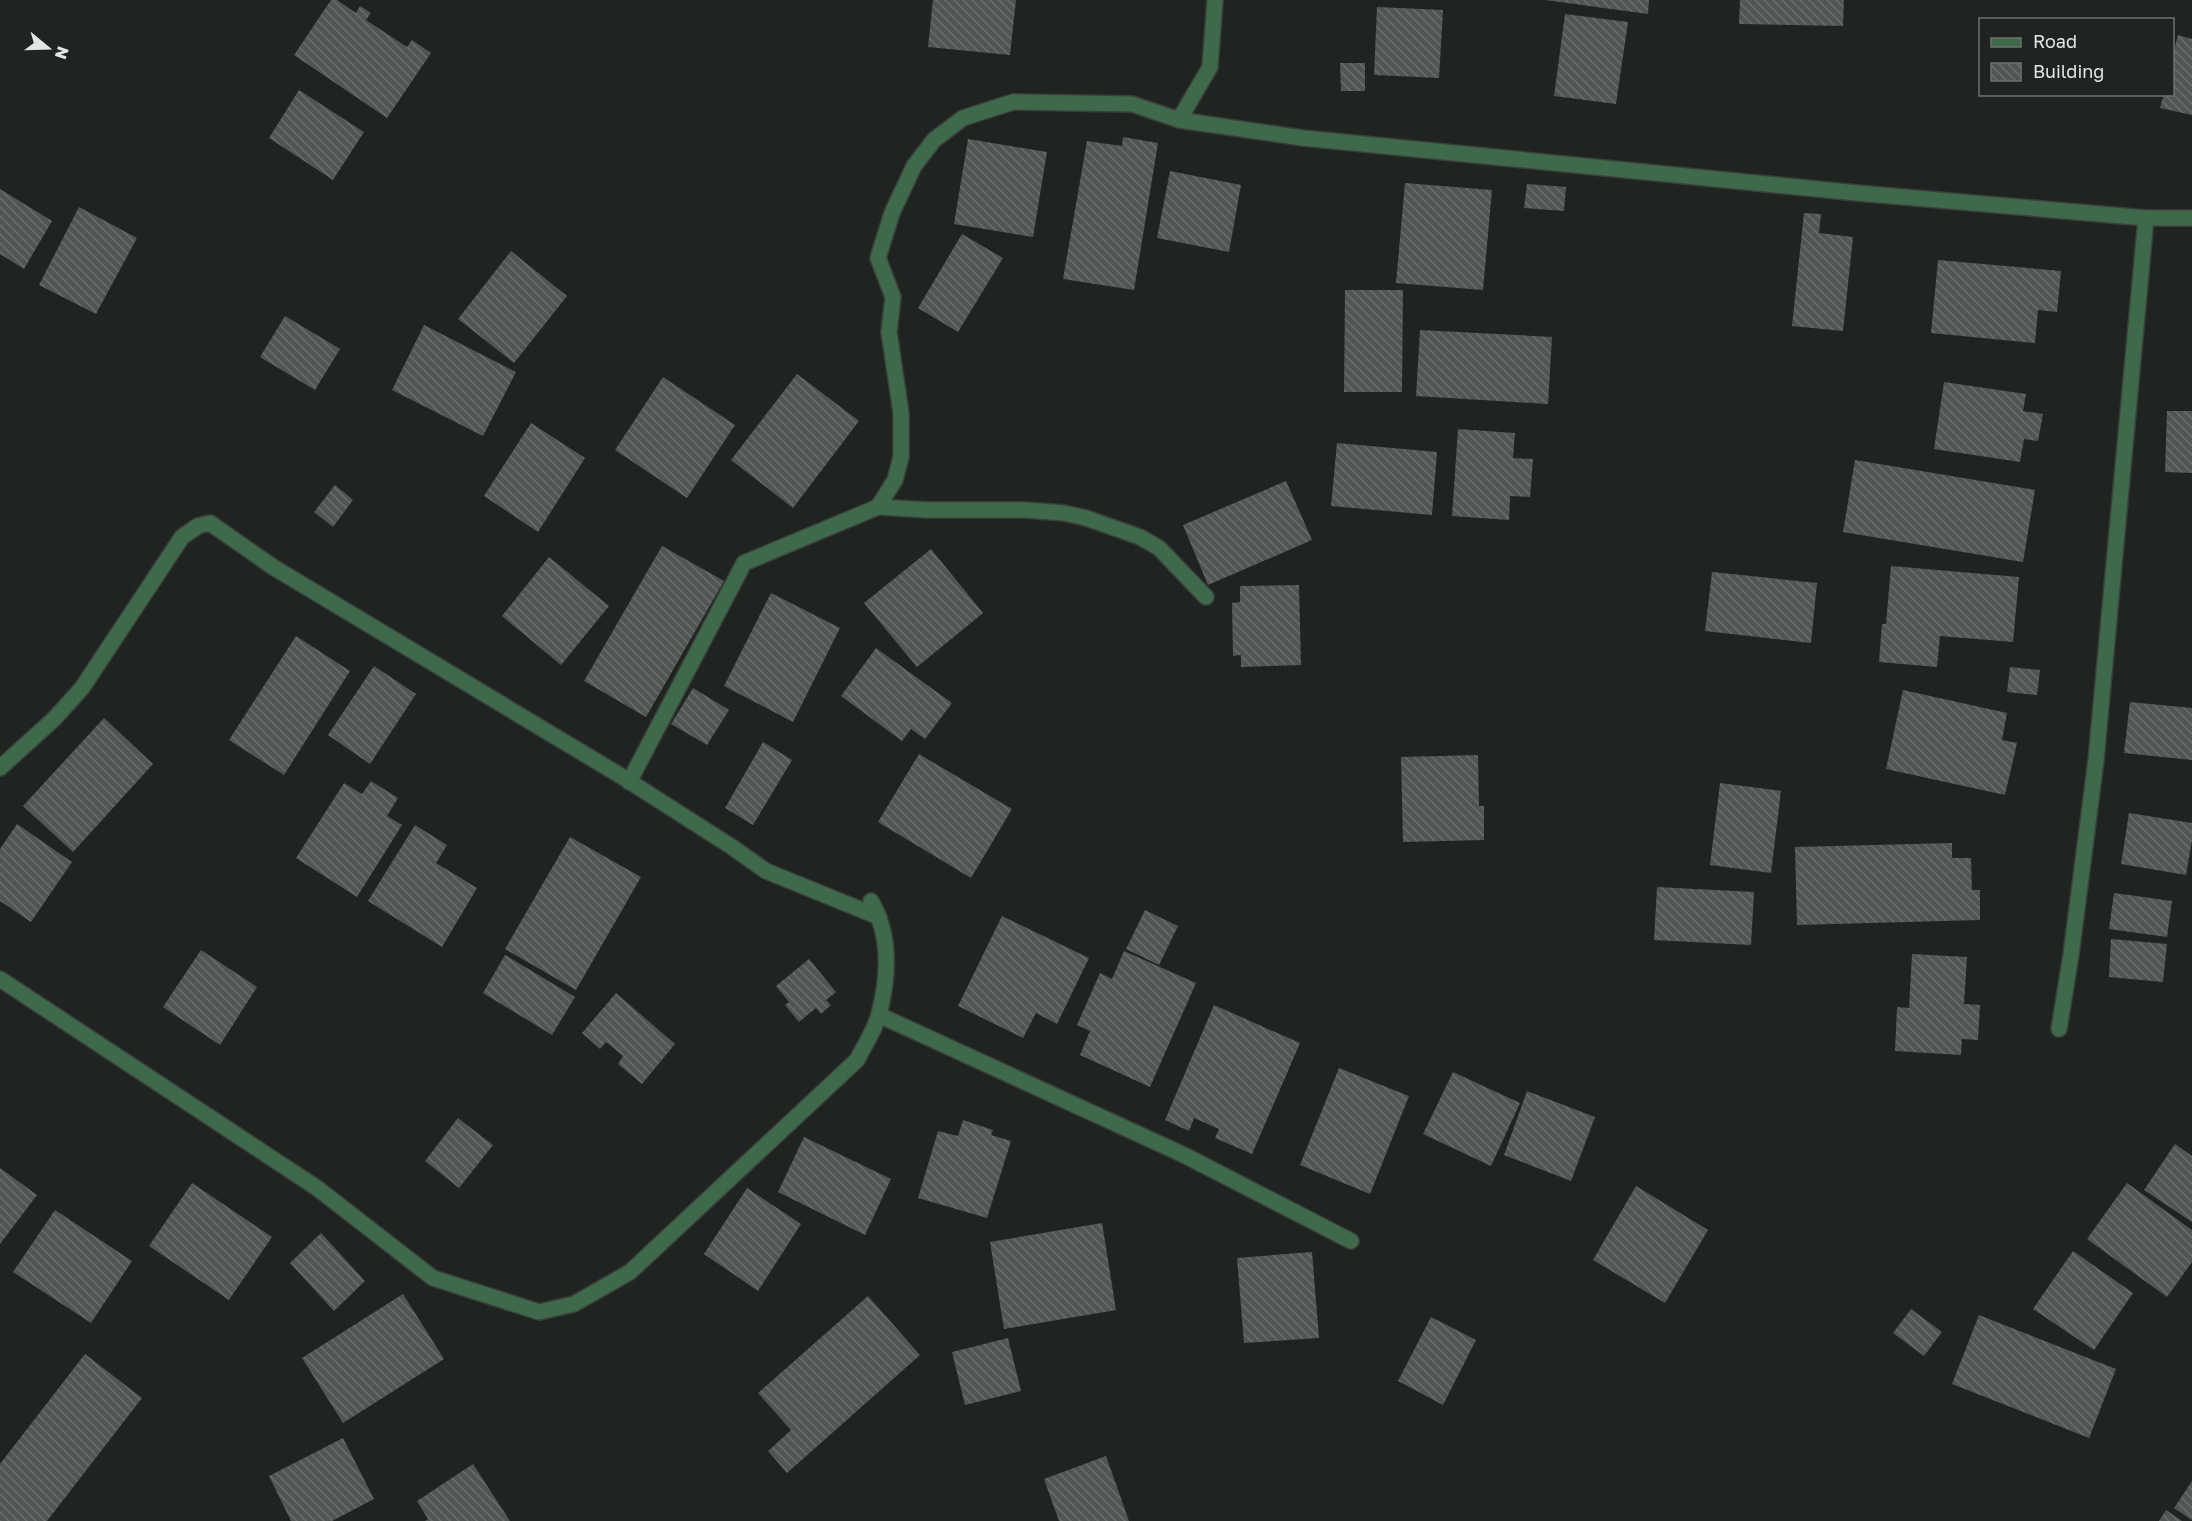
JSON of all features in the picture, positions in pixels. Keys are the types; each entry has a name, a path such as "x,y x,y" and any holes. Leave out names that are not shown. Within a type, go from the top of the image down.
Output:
{"street":[{"path":"1179,120 1210,67 1215,0"},
{"path":"878,507 895,480 901,458 901,413 889,332 892,297 878,258 892,213 914,166 934,140 963,118 1013,102 1132,104 1179,120 1362,144 1857,193 2146,218 2192,218"},
{"path":"2059,1029 2071,955 2096,760 2146,218"},
{"path":"629,782 744,563 878,507 928,510 1026,510 1064,513 1086,518 1140,537 1159,548 1206,597"},
{"path":"0,768 55,718 82,688 182,537 198,526 210,523 273,567 629,782 766,871 879,917 871,901 879,916 888,956 879,1015 857,1060 630,1272 574,1304 539,1312 433,1278 317,1188 0,979"},
{"path":"879,1015 1184,1155 1351,1241"}],"building":[{"path":"331,0 337,0 356,13 360,6 371,13 366,20 407,47 412,40 431,53 387,118 294,55"},
{"path":"933,0 1016,0 1010,55 928,47"},
{"path":"1545,0 1649,0 1648,14"},
{"path":"1740,0 1844,0 1843,26 1739,24"},
{"path":"1377,7 1443,10 1439,78 1374,75"},
{"path":"1565,14 1628,22 1616,104 1554,96"},
{"path":"2178,35 2192,39 2192,115 2160,108 2163,96 2174,96 2174,50"},
{"path":"1340,63 1365,63 1365,91 1341,91"},
{"path":"299,90 364,132 333,180 269,138"},
{"path":"1123,137 1158,143 1134,290 1063,279 1087,141 1122,146"},
{"path":"968,139 1047,152 1033,237 954,224"},
{"path":"1170,171 1241,185 1229,252 1157,238"},
{"path":"1405,183 1492,190 1483,290 1396,283"},
{"path":"1527,184 1566,187 1564,211 1524,208"},
{"path":"0,189 52,221 24,269 0,254"},
{"path":"79,207 137,238 96,314 39,285"},
{"path":"1804,213 1821,214 1819,233 1853,237 1843,331 1792,326"},
{"path":"962,234 1003,258 958,332 918,308"},
{"path":"511,251 567,296 514,363 458,319"},
{"path":"1938,260 2061,271 2057,312 2038,310 2035,343 1931,333"},
{"path":"1345,290 1403,290 1402,392 1344,392"},
{"path":"285,316 340,349 315,390 260,357"},
{"path":"424,325 516,372 483,436 392,390"},
{"path":"1420,330 1552,337 1548,404 1416,396"},
{"path":"797,374 859,421 793,508 731,460"},
{"path":"663,377 735,425 687,498 615,450"},
{"path":"1944,382 2026,394 2023,411 2043,414 2038,441 2024,439 2020,462 1934,449"},
{"path":"2167,411 2192,411 2192,473 2165,472"},
{"path":"531,423 585,458 538,532 484,496"},
{"path":"1458,429 1515,433 1513,458 1533,459 1530,497 1510,496 1509,520 1452,516"},
{"path":"1337,443 1437,452 1432,515 1331,506"},
{"path":"1855,460 2035,490 2023,562 1843,532"},
{"path":"1286,481 1312,540 1208,585 1183,525"},
{"path":"335,485 353,500 333,527 314,512"},
{"path":"662,546 724,581 646,717 584,681"},
{"path":"931,549 983,613 917,667 864,603"},
{"path":"549,557 609,606 561,665 502,616"},
{"path":"1891,566 2019,577 2013,642 1940,636 1937,667 1879,662 1882,624 1886,624"},
{"path":"1712,572 1817,583 1811,643 1705,631"},
{"path":"1299,585 1301,665 1241,667 1241,655 1233,656 1232,603 1240,602 1240,586"},
{"path":"771,593 840,628 793,722 724,686"},
{"path":"296,636 350,671 284,775 229,740"},
{"path":"876,648 952,703 925,739 911,729 902,741 841,696"},
{"path":"374,666 416,694 370,764 328,735"},
{"path":"2010,667 2040,670 2037,695 2007,692"},
{"path":"693,688 729,710 707,745 671,724"},
{"path":"1903,690 2007,713 2002,740 2017,743 2005,795 1886,769"},
{"path":"2130,702 2192,708 2192,760 2124,753"},
{"path":"104,718 153,764 73,852 23,806"},
{"path":"763,742 792,760 753,825 725,808"},
{"path":"919,754 1012,809 971,878 878,822"},
{"path":"1478,755 1479,806 1484,806 1484,840 1403,842 1401,757"},
{"path":"371,781 398,798 387,816 402,825 357,897 296,858 344,783 362,794"},
{"path":"1720,783 1781,791 1771,873 1710,865"},
{"path":"2129,813 2192,823 2192,840 2186,875 2121,864"},
{"path":"17,824 72,862 31,922 0,901 0,849"},
{"path":"415,825 447,845 436,863 477,888 442,947 368,901"},
{"path":"570,837 641,877 576,990 505,949"},
{"path":"1952,843 1952,858 1971,858 1972,890 1980,890 1980,920 1797,925 1795,847"},
{"path":"1657,887 1754,892 1751,945 1654,940"},
{"path":"2114,893 2172,901 2167,937 2109,929"},
{"path":"1145,910 1178,926 1159,965 1126,949"},
{"path":"1002,916 1089,958 1057,1024 1036,1013 1023,1038 958,1006"},
{"path":"2111,939 2167,944 2163,982 2109,977"},
{"path":"201,950 257,987 220,1045 163,1007"},
{"path":"1124,951 1196,983 1150,1087 1080,1055 1090,1031 1077,1025 1100,973 1112,979"},
{"path":"1912,954 1967,957 1964,1004 1980,1005 1978,1040 1962,1039 1961,1055 1895,1051 1897,1007 1909,1008"},
{"path":"505,955 575,997 552,1035 483,993"},
{"path":"809,959 836,992 826,1000 831,1005 821,1014 816,1008 799,1022 785,1005 789,1002 776,986"},
{"path":"616,993 675,1044 642,1084 618,1064 623,1056 606,1042 600,1049 582,1033"},
{"path":"1214,1005 1300,1043 1252,1154 1215,1138 1219,1129 1194,1118 1189,1131 1165,1120"},
{"path":"1339,1068 1409,1096 1370,1194 1300,1165"},
{"path":"1453,1072 1520,1103 1491,1166 1423,1134"},
{"path":"1527,1091 1595,1117 1571,1181 1504,1155"},
{"path":"458,1118 493,1145 459,1188 425,1161"},
{"path":"963,1120 993,1130 991,1135 1011,1141 987,1218 918,1198 938,1131 958,1136"},
{"path":"804,1137 891,1179 865,1235 778,1192"},
{"path":"2175,1144 2192,1156 2192,1222 2144,1190"},
{"path":"0,1168 37,1195 0,1244"},
{"path":"192,1183 272,1237 229,1300 149,1246"},
{"path":"2127,1183 2192,1230 2192,1262 2167,1297 2087,1239"},
{"path":"1636,1186 1708,1230 1665,1303 1593,1260"},
{"path":"747,1188 801,1224 758,1291 704,1254"},
{"path":"55,1210 132,1261 91,1323 13,1272"},
{"path":"1102,1223 1116,1310 1004,1329 990,1242"},
{"path":"321,1233 365,1281 334,1311 290,1263"},
{"path":"2073,1251 2133,1293 2094,1350 2033,1309"},
{"path":"1312,1252 1319,1338 1244,1343 1237,1258"},
{"path":"403,1294 444,1359 343,1423 302,1358"},
{"path":"868,1296 920,1355 787,1473 768,1451 791,1430 758,1393"},
{"path":"1911,1309 1942,1332 1924,1356 1893,1333"},
{"path":"1979,1315 2116,1369 2089,1438 1952,1384"},
{"path":"1431,1317 1476,1340 1443,1405 1398,1381"},
{"path":"1008,1338 1021,1391 965,1405 952,1352"},
{"path":"85,1354 142,1398 47,1521 0,1521 0,1464"},
{"path":"343,1438 374,1499 332,1521 291,1521 269,1476"},
{"path":"1106,1456 1129,1521 1059,1521 1044,1479"},
{"path":"473,1464 510,1521 425,1521 428,1519 417,1501"},
{"path":"2192,1481 2192,1520 2174,1508"},
{"path":"2166,1510 2182,1521 2159,1521"}]}
